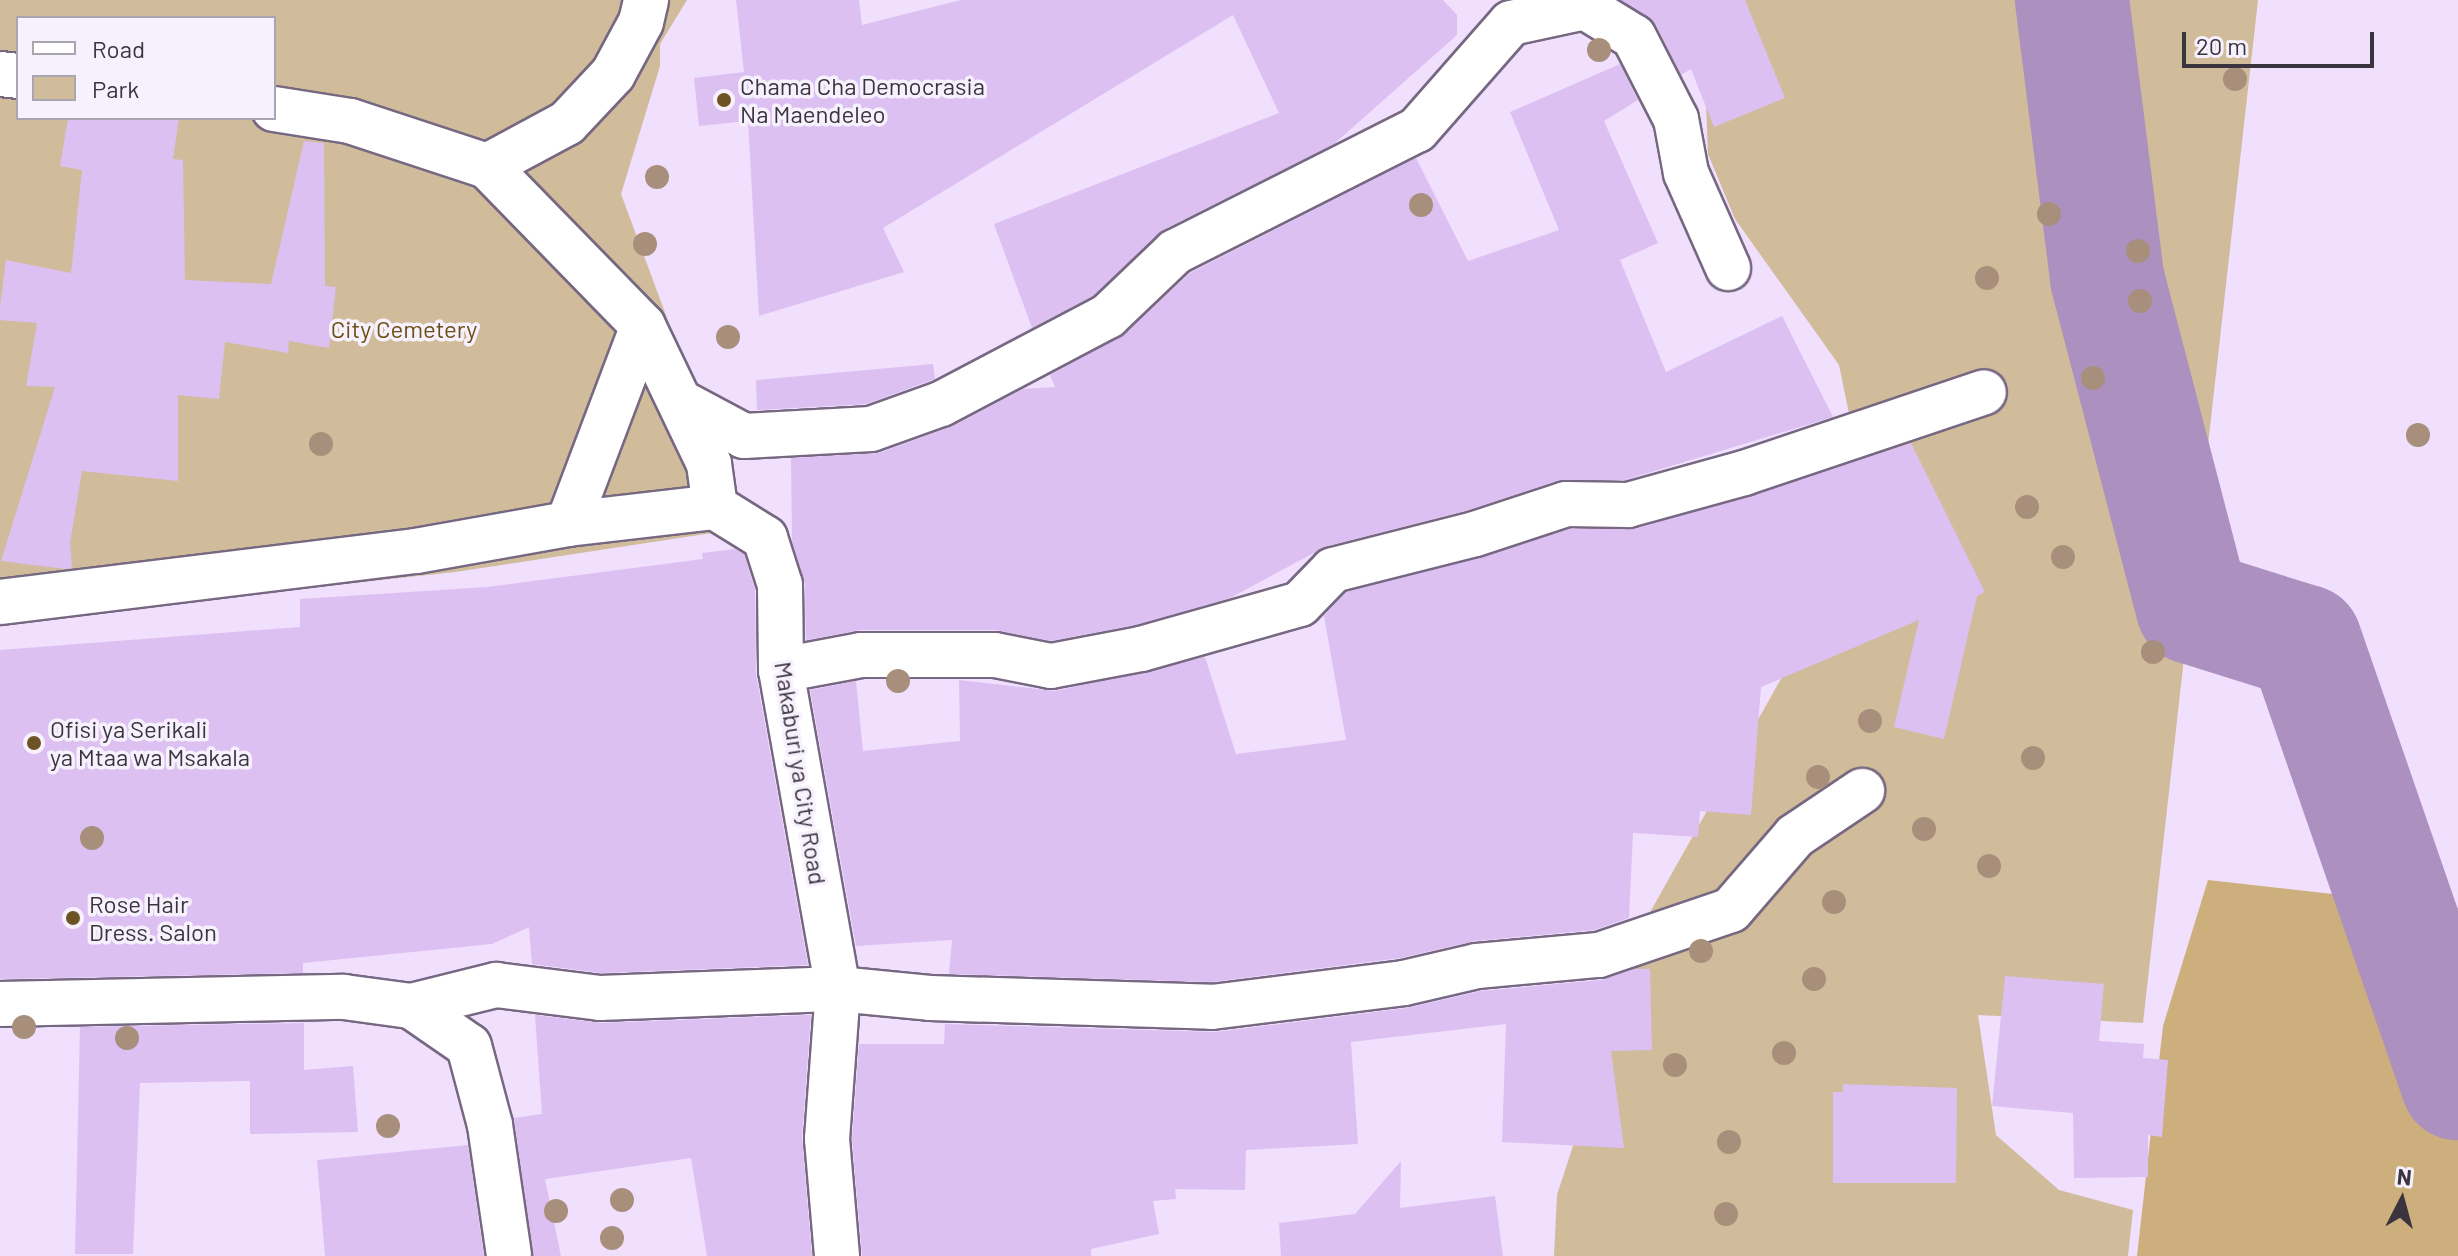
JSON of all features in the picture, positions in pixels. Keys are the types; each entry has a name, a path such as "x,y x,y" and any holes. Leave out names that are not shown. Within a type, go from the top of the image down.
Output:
{"street":[{"path":"487,166 567,123 613,74 641,22 646,0"},
{"path":"682,403 744,436 871,429 941,404 1108,316 1175,252 1417,130 1511,23 1585,7 1634,37 1676,119 1686,173 1728,268"},
{"path":"0,602 416,551 568,524 715,507 709,464 643,326 487,166 350,121 276,109"},
{"path":"568,524 643,326"},
{"path":"781,670 861,655 995,655 1051,666 1141,649 1300,604 1333,570 1414,552 1566,504 1628,505 1744,473 1984,392"},
{"name":"Makaburi ya City Road","path":"715,507 765,538 780,585 781,670 838,989 827,1139 837,1256"},
{"path":"0,1004 344,997 411,1006 496,985 600,998 838,989 930,998 1212,1007 1404,983 1477,966 1599,955 1731,910 1795,836 1862,791"},
{"path":"411,1006 469,1046 490,1125 509,1256"}],"green space":[{"name":"City Cemetery","path":"0,0 687,0 660,44 660,66 621,194 745,528 455,572 0,621"},
{"path":"1702,0 2258,0 2143,1023 1978,1015 1996,1135 2059,1190 2133,1210 2128,1256 1554,1256 1557,1195 1648,916 1782,677 1881,568 1839,365 1735,219 1708,154"}],"shaded area":[{"path":"2208,880 2458,908 2458,1256 2137,1256 2163,1026"}],"building":[{"path":"736,0 859,0 862,25 961,0 1443,0 1457,15 1457,35 1334,144 1163,230 1093,296 1032,328 994,224 1279,113 1233,15 883,228 904,272 759,316 748,121 699,126 694,78 744,72"},
{"path":"1621,0 1745,0 1785,98 1714,127 1691,69 1681,75 1656,25"},
{"path":"1620,64 1638,100 1604,121 1658,243 1620,260 1666,372 1782,316 1833,417 1625,480 1559,480 1468,510 1327,546 1230,598 1135,625 1051,641 995,630 861,630 806,640 805,584 792,541 791,458 879,453 953,426 1023,389 1055,387 1050,375 1125,334 1190,273 1416,158 1468,261 1559,230 1510,112"},
{"path":"68,120 179,120 173,159 183,160 185,280 271,284 304,141 324,143 325,286 336,287 329,348 289,341 288,353 225,342 219,399 178,395 178,481 82,471 70,543 72,568 65,569 1,561 55,387 26,386 37,323 0,320 6,260 71,273 82,170 60,166"},
{"path":"933,364 935,379 866,404 757,410 756,380"},
{"path":"1911,443 1985,592 1977,596 1944,739 1894,727 1919,620 1761,687 1751,815 1700,811 1698,837 1633,833 1629,918 1594,930 1475,941 1400,958 1211,982 949,974 952,940 856,946 810,690 856,681 863,751 960,741 959,680 1055,691 1205,657 1236,754 1346,740 1324,616 1346,592 1570,529 1635,529"},
{"path":"735,549 744,554 755,589 756,674 808,965 601,973 532,964 529,927 492,944 303,963 303,973 0,979 0,650 300,627 300,599 487,587 703,559 702,553"},
{"path":"1634,969 1650,969 1652,1050 1611,1051 1624,1148 1502,1142 1506,1024 1351,1042 1358,1144 1246,1150 1245,1190 1175,1189 1176,1199 1153,1201 1159,1234 1091,1249 1091,1256 862,1256 852,1139 859,1044 944,1044 945,1024 1215,1032 1407,1008 1481,991 1601,980"},
{"path":"2005,976 2104,984 2099,1041 2144,1044 2143,1058 2168,1060 2162,1137 2148,1135 2148,1177 2074,1178 2073,1113 1992,1106"},
{"path":"535,1015 601,1023 811,1015 802,1137 812,1256 707,1256 691,1158 545,1179 561,1256 533,1256 514,1118 542,1114"},
{"path":"304,1023 304,1070 353,1066 358,1132 250,1134 250,1081 140,1083 133,1254 75,1254 80,1027"},
{"path":"1843,1084 1957,1088 1956,1183 1833,1183 1833,1092 1843,1092"},
{"path":"468,1145 484,1256 325,1256 317,1160"},
{"path":"1401,1161 1400,1208 1495,1196 1503,1256 1281,1256 1279,1223 1355,1214"}],"waterway":[{"path":"2072,0 2107,278 2193,607 2305,642 2458,1083"}],"place":[{"name":"Chama Cha Democrasia Na Maendeleo","path":"724,100"},
{"name":"Ofisi ya Serikali ya Mtaa wa Msakala","path":"34,743"},
{"name":"Rose Hair Dress. Salon","path":"73,918"}]}
